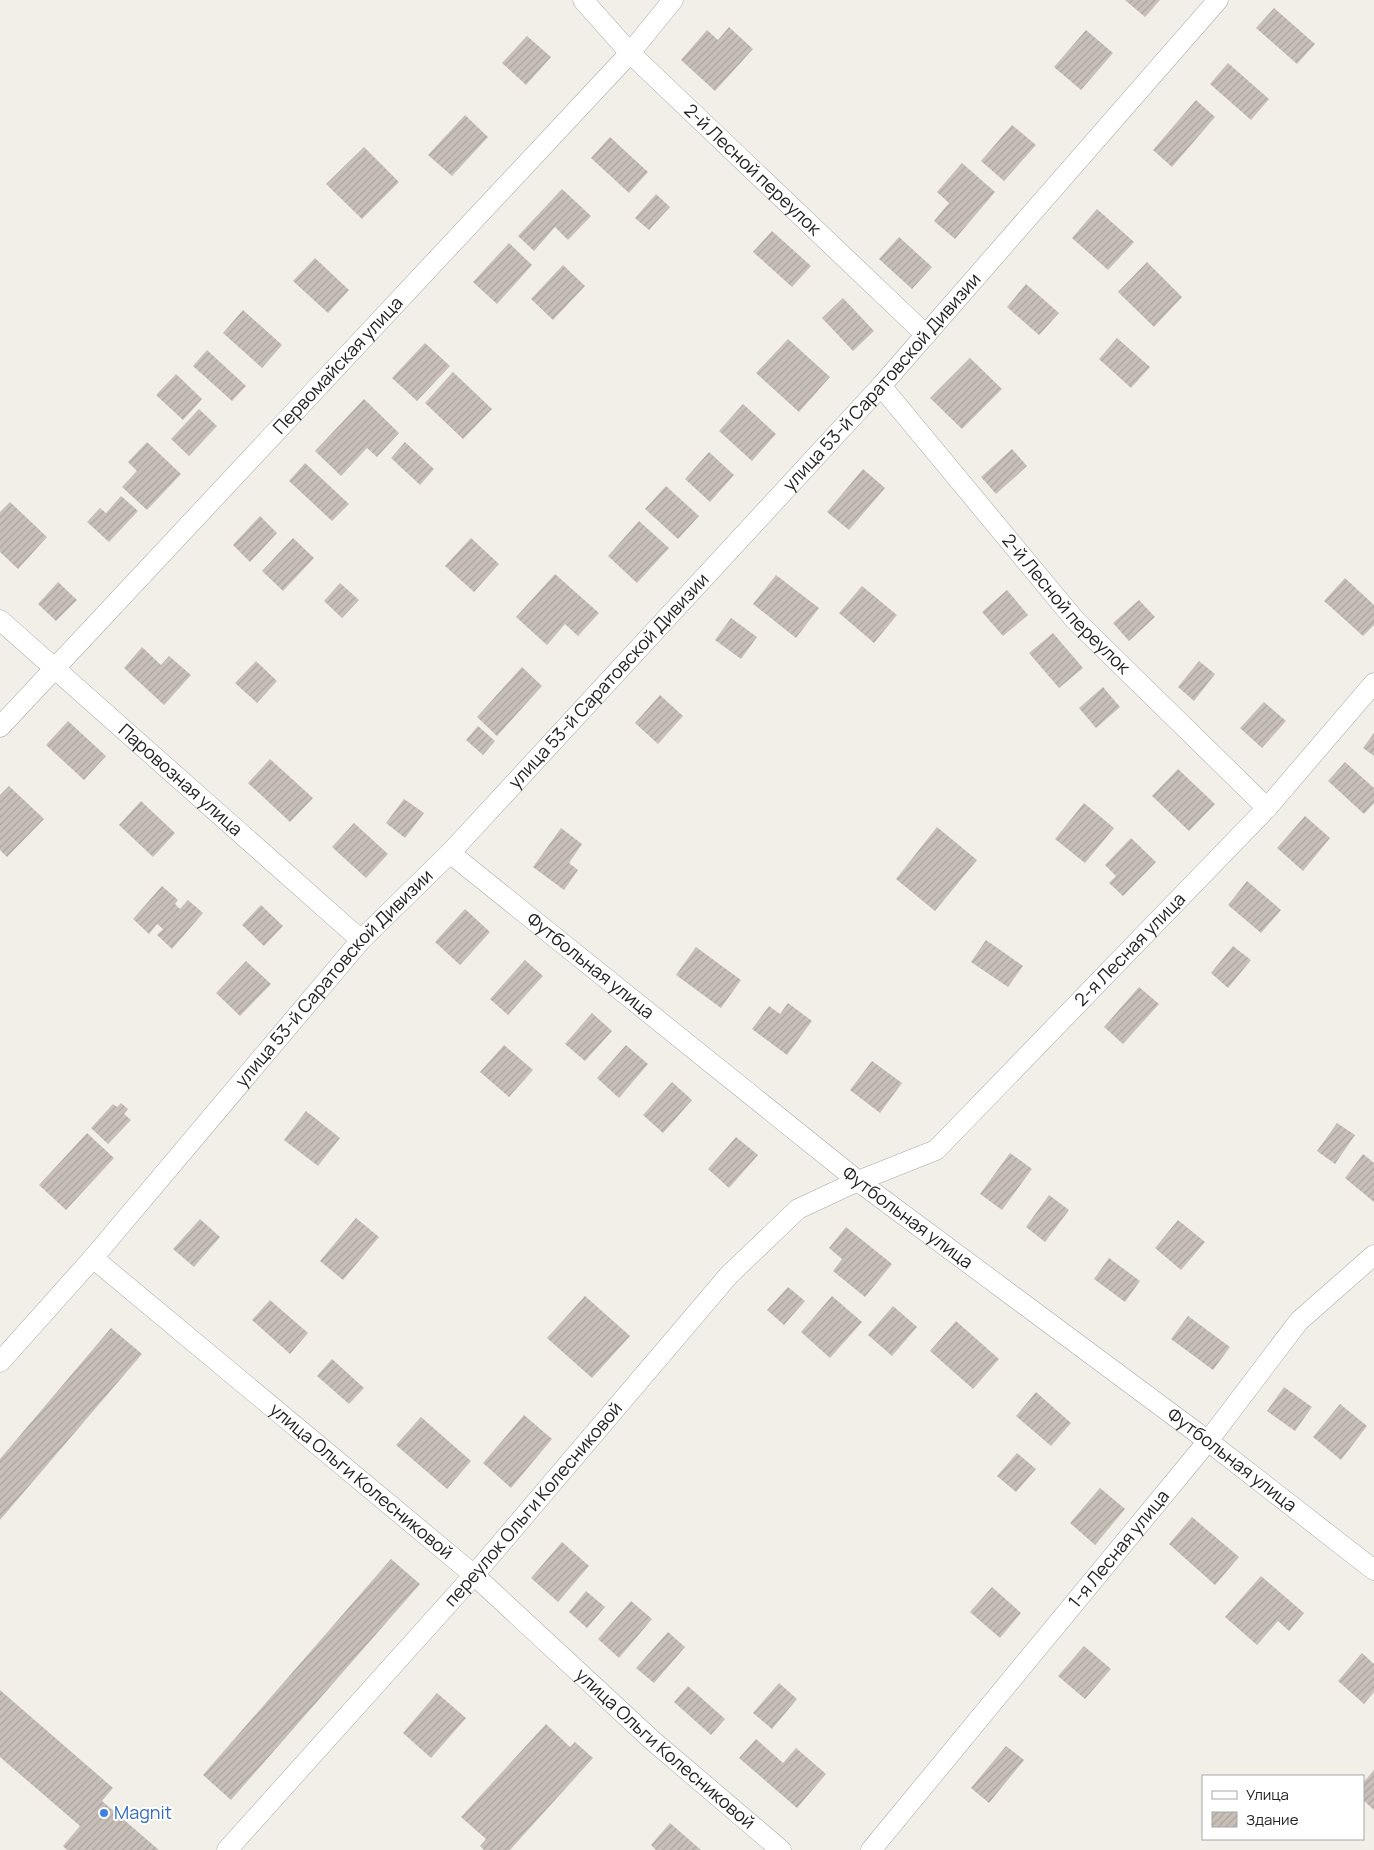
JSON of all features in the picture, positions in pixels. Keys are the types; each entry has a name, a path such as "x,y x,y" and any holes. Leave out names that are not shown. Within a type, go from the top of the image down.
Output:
{"street":[{"name":"2-й Лесной переулок","path":"583,0 630,53 926,335"},
{"name":"Первомайская улица","path":"0,727 53,668 630,53 674,0"},
{"name":"улица 53-й Саратовской Дивизии","path":"0,1362 93,1258 361,940 450,853 881,386 1218,0"},
{"name":"2-й Лесной переулок","path":"881,386 1075,620 1267,808"},
{"name":"Паровозная улица","path":"0,620 361,940"},
{"name":"2-я Лесная улица","path":"858,1182 936,1150 1267,808 1374,682"},
{"name":"Футбольная улица","path":"450,853 858,1182 1208,1442 1374,1570"},
{"name":"переулок Ольги Колесниковой","path":"227,1850 474,1575 729,1275 798,1209 858,1182"},
{"name":"1-я Лесная улица","path":"871,1850 1208,1442 1299,1321 1374,1255"},
{"name":"улица Ольги Колесниковой","path":"93,1258 474,1575 653,1741 782,1850"}],"building":[{"path":"1125,0 1160,0 1145,17"},
{"path":"1274,8 1315,44 1297,64 1256,28"},
{"path":"729,27 753,49 715,91 681,60 707,30 718,40"},
{"path":"1086,30 1113,53 1081,90 1054,67"},
{"path":"527,36 551,57 526,85 502,63"},
{"path":"1228,63 1269,99 1251,120 1210,84"},
{"path":"1196,100 1215,117 1172,167 1153,150"},
{"path":"465,115 488,137 452,176 428,155"},
{"path":"1012,125 1036,145 1004,181 981,161"},
{"path":"610,137 648,172 629,193 591,158"},
{"path":"364,147 399,182 362,219 326,184"},
{"path":"962,163 995,192 955,239 934,221 949,203 937,192"},
{"path":"562,189 591,216 568,240 555,227 534,251 518,236"},
{"path":"656,194 670,207 649,230 635,218"},
{"path":"1097,209 1134,242 1108,270 1072,238"},
{"path":"772,231 811,266 792,287 753,252"},
{"path":"899,237 932,267 912,289 879,259"},
{"path":"509,243 532,265 497,304 473,282"},
{"path":"315,258 349,290 328,313 293,281"},
{"path":"1147,262 1182,297 1154,327 1118,292"},
{"path":"563,265 585,286 553,320 531,299"},
{"path":"1026,284 1059,313 1039,335 1007,307"},
{"path":"843,298 874,331 853,351 822,318"},
{"path":"243,310 282,345 262,368 223,333"},
{"path":"1117,338 1150,367 1131,388 1099,359"},
{"path":"788,339 830,377 799,412 756,373"},
{"path":"425,343 450,366 417,401 392,378"},
{"path":"207,350 246,386 232,401 193,366"},
{"path":"970,358 1002,389 962,429 930,398"},
{"path":"453,372 492,409 463,439 425,403"},
{"path":"176,374 202,399 183,420 156,395"},
{"path":"364,399 399,433 377,457 367,448 341,476 315,451"},
{"path":"743,404 776,434 752,461 719,431"},
{"path":"199,409 217,426 189,456 171,439"},
{"path":"147,442 181,474 147,510 122,487 137,471 128,462"},
{"path":"405,442 434,469 420,485 391,458"},
{"path":"1012,449 1027,466 996,494 981,477"},
{"path":"709,452 734,475 710,502 685,479"},
{"path":"305,463 349,504 332,521 289,481"},
{"path":"863,469 885,488 849,530 827,512"},
{"path":"666,486 699,516 678,539 645,509"},
{"path":"121,496 138,511 109,542 87,522 100,508 106,513"},
{"path":"10,502 47,537 18,569 0,552 0,512"},
{"path":"260,516 277,533 250,562 233,545"},
{"path":"639,521 669,548 637,583 608,556"},
{"path":"293,538 314,558 283,591 262,571"},
{"path":"471,538 499,564 474,592 445,566"},
{"path":"555,574 599,613 578,636 565,624 547,645 516,617"},
{"path":"776,575 819,608 796,638 753,604"},
{"path":"1345,578 1374,605 1374,625 1363,636 1324,601"},
{"path":"58,582 77,600 56,621 38,604"},
{"path":"340,583 359,600 342,618 324,601"},
{"path":"862,586 897,615 874,643 839,613"},
{"path":"1007,590 1028,615 1003,636 982,612"},
{"path":"1139,600 1155,617 1129,641 1113,623"},
{"path":"731,618 757,637 741,659 715,640"},
{"path":"1053,633 1083,668 1059,688 1029,653"},
{"path":"142,647 161,665 169,656 191,675 164,705 124,668"},
{"path":"256,661 277,681 257,703 235,683"},
{"path":"1199,661 1215,674 1194,701 1178,687"},
{"path":"522,667 542,686 497,736 477,717"},
{"path":"1103,687 1120,707 1096,728 1079,708"},
{"path":"660,695 683,716 658,744 635,723"},
{"path":"1264,702 1286,721 1262,748 1240,728"},
{"path":"68,721 106,756 84,780 46,745"},
{"path":"478,726 495,741 483,755 466,740"},
{"path":"1374,733 1374,756 1363,748"},
{"path":"270,759 313,798 290,822 248,783"},
{"path":"1345,762 1374,788 1374,803 1364,814 1328,781"},
{"path":"1178,769 1215,804 1189,831 1152,796"},
{"path":"9,786 44,819 7,857 0,850 0,795"},
{"path":"404,799 424,813 405,838 386,823"},
{"path":"141,801 175,833 153,857 119,825"},
{"path":"1084,803 1114,828 1085,863 1055,839"},
{"path":"1305,816 1330,838 1303,871 1277,848"},
{"path":"354,823 388,854 366,878 332,847"},
{"path":"937,827 977,860 935,911 896,879"},
{"path":"561,828 582,844 569,863 578,870 564,890 533,867"},
{"path":"1131,838 1156,862 1123,896 1109,883 1116,876 1105,865"},
{"path":"1247,881 1281,910 1261,933 1228,905"},
{"path":"162,886 178,900 175,904 180,909 188,900 203,913 172,949 157,935 163,929 157,924 149,934 133,919"},
{"path":"261,905 283,926 264,946 242,925"},
{"path":"465,909 490,932 460,965 435,942"},
{"path":"986,940 1023,966 1008,987 971,962"},
{"path":"1233,946 1251,960 1228,988 1211,973"},
{"path":"696,947 741,980 721,1008 676,975"},
{"path":"525,960 543,976 508,1015 490,999"},
{"path":"246,961 271,984 240,1016 216,993"},
{"path":"1139,987 1159,1004 1123,1044 1104,1027"},
{"path":"788,1003 812,1021 787,1055 752,1029 769,1006 780,1014"},
{"path":"592,1013 612,1031 585,1061 565,1044"},
{"path":"504,1045 533,1070 509,1097 480,1072"},
{"path":"626,1045 648,1064 619,1098 597,1078"},
{"path":"872,1061 902,1083 880,1113 850,1090"},
{"path":"672,1082 692,1100 663,1133 643,1115"},
{"path":"121,1103 128,1109 124,1114 131,1120 108,1144 91,1128 113,1104 117,1107"},
{"path":"306,1111 340,1138 318,1166 284,1140"},
{"path":"1337,1123 1355,1135 1335,1164 1317,1151"},
{"path":"87,1133 114,1158 66,1210 39,1185"},
{"path":"736,1137 758,1155 729,1188 708,1169"},
{"path":"1010,1153 1032,1169 1002,1210 980,1194"},
{"path":"1363,1154 1374,1163 1374,1202 1345,1178"},
{"path":"1049,1195 1069,1210 1045,1242 1026,1227"},
{"path":"356,1218 379,1237 343,1280 320,1261"},
{"path":"200,1219 220,1237 194,1267 173,1249"},
{"path":"1178,1220 1205,1242 1181,1270 1155,1248"},
{"path":"846,1227 892,1264 865,1297 833,1271 842,1259 829,1248"},
{"path":"1109,1258 1140,1281 1125,1302 1094,1279"},
{"path":"788,1287 805,1301 784,1325 767,1310"},
{"path":"585,1296 630,1336 592,1378 547,1338"},
{"path":"832,1296 862,1322 830,1358 801,1332"},
{"path":"270,1300 308,1333 290,1354 252,1320"},
{"path":"893,1306 917,1327 892,1356 868,1335"},
{"path":"1188,1316 1230,1347 1213,1370 1171,1339"},
{"path":"956,1321 999,1359 973,1389 930,1351"},
{"path":"111,1328 142,1354 0,1520 0,1459"},
{"path":"332,1359 364,1388 349,1404 317,1376"},
{"path":"1284,1387 1312,1407 1295,1431 1267,1411"},
{"path":"1036,1392 1071,1423 1051,1446 1016,1416"},
{"path":"1340,1404 1367,1426 1341,1460 1313,1437"},
{"path":"524,1415 552,1439 511,1488 483,1463"},
{"path":"421,1417 471,1461 447,1489 396,1445"},
{"path":"1017,1453 1036,1469 1016,1492 997,1476"},
{"path":"1100,1488 1125,1509 1095,1545 1070,1523"},
{"path":"1192,1517 1239,1557 1215,1585 1169,1544"},
{"path":"562,1542 589,1566 558,1602 531,1578"},
{"path":"391,1559 420,1584 231,1800 203,1775"},
{"path":"1261,1576 1304,1613 1289,1631 1278,1621 1257,1645 1225,1617"},
{"path":"992,1587 1021,1613 1000,1638 970,1612"},
{"path":"586,1591 605,1607 587,1628 569,1612"},
{"path":"631,1601 652,1619 619,1658 598,1639"},
{"path":"668,1632 685,1647 654,1683 636,1668"},
{"path":"1084,1646 1111,1669 1085,1699 1058,1676"},
{"path":"1362,1653 1374,1664 1374,1692 1364,1704 1338,1681"},
{"path":"779,1683 797,1699 772,1729 753,1713"},
{"path":"688,1686 725,1719 711,1735 674,1702"},
{"path":"0,1690 113,1788 102,1801 159,1850 67,1850 63,1846 80,1826 0,1757"},
{"path":"437,1693 466,1718 431,1758 403,1733"},
{"path":"546,1724 570,1747 575,1742 593,1758 510,1850 484,1850 480,1846 486,1839 461,1817"},
{"path":"756,1739 783,1763 796,1748 826,1774 797,1808 739,1758"},
{"path":"1006,1746 1024,1760 989,1803 971,1788"},
{"path":"1374,1770 1374,1810 1364,1801 1364,1782"},
{"path":"670,1823 701,1850 656,1850 651,1845"}],"place":[{"name":"Magnit","path":"104,1813"}]}
